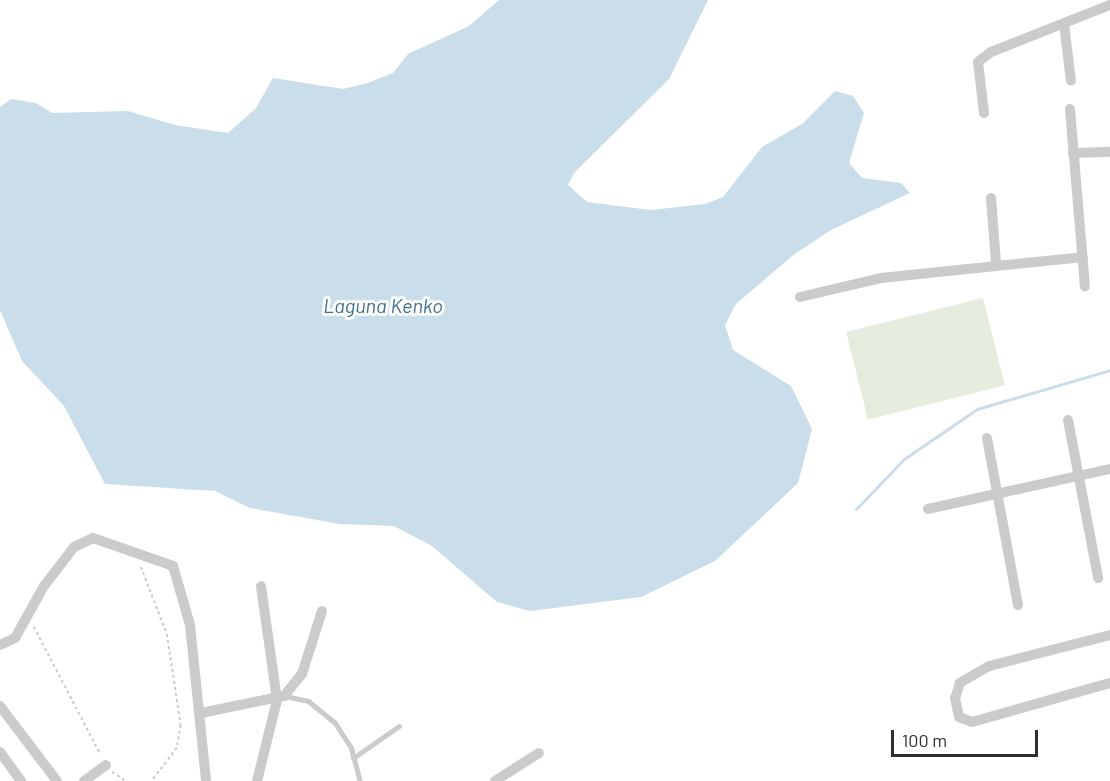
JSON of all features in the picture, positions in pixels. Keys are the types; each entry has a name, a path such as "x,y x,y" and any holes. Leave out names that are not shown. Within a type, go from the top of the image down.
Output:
{"street":[{"path":"984,113 978,63 991,52 1110,5"},
{"path":"1064,24 1071,81"},
{"path":"1070,109 1085,286"},
{"path":"1073,153 1110,152"},
{"path":"991,198 996,263"},
{"path":"800,297 881,278 996,263 1083,256"},
{"path":"1068,420 1098,578"},
{"path":"987,438 1018,605"},
{"path":"928,509 1110,469"},
{"path":"0,645 15,638 74,548 93,538 173,566 190,625 201,713 206,781"},
{"path":"261,586 281,698"},
{"path":"257,781 281,698 302,674 322,611"},
{"path":"1110,635 989,666 960,683 955,698 959,717 972,722 1110,682"},
{"path":"201,713 281,698"},
{"path":"0,706 57,781"},
{"path":"0,752 21,781"},
{"path":"495,781 539,753"},
{"path":"84,781 106,765"}],"lane":[{"path":"281,698 308,701 335,723 360,781"},
{"path":"352,758 399,726"}],"path":[{"path":"138,562 153,587 167,634 181,725 177,748 152,781"},
{"path":"28,616 106,765 126,781"}],"shaded area":[{"path":"983,298 1005,385 868,419 846,332"}],"water":[{"name":"Laguna Kenko","path":"499,0 708,0 669,79 574,173 568,185 587,202 651,210 705,204 723,197 762,147 802,124 835,91 853,96 864,113 849,163 862,178 901,183 910,193 831,230 792,256 736,304 725,325 733,350 791,386 812,429 798,483 715,561 641,597 530,611 497,602 432,546 394,526 340,524 250,508 215,491 105,484 64,406 22,361 0,310 0,107 11,99 36,103 52,113 128,111 175,125 228,133 256,108 273,78 343,89 368,83 393,73 408,54 469,26"}],"waterway":[{"path":"856,509 904,459 977,409 1110,370"}]}
